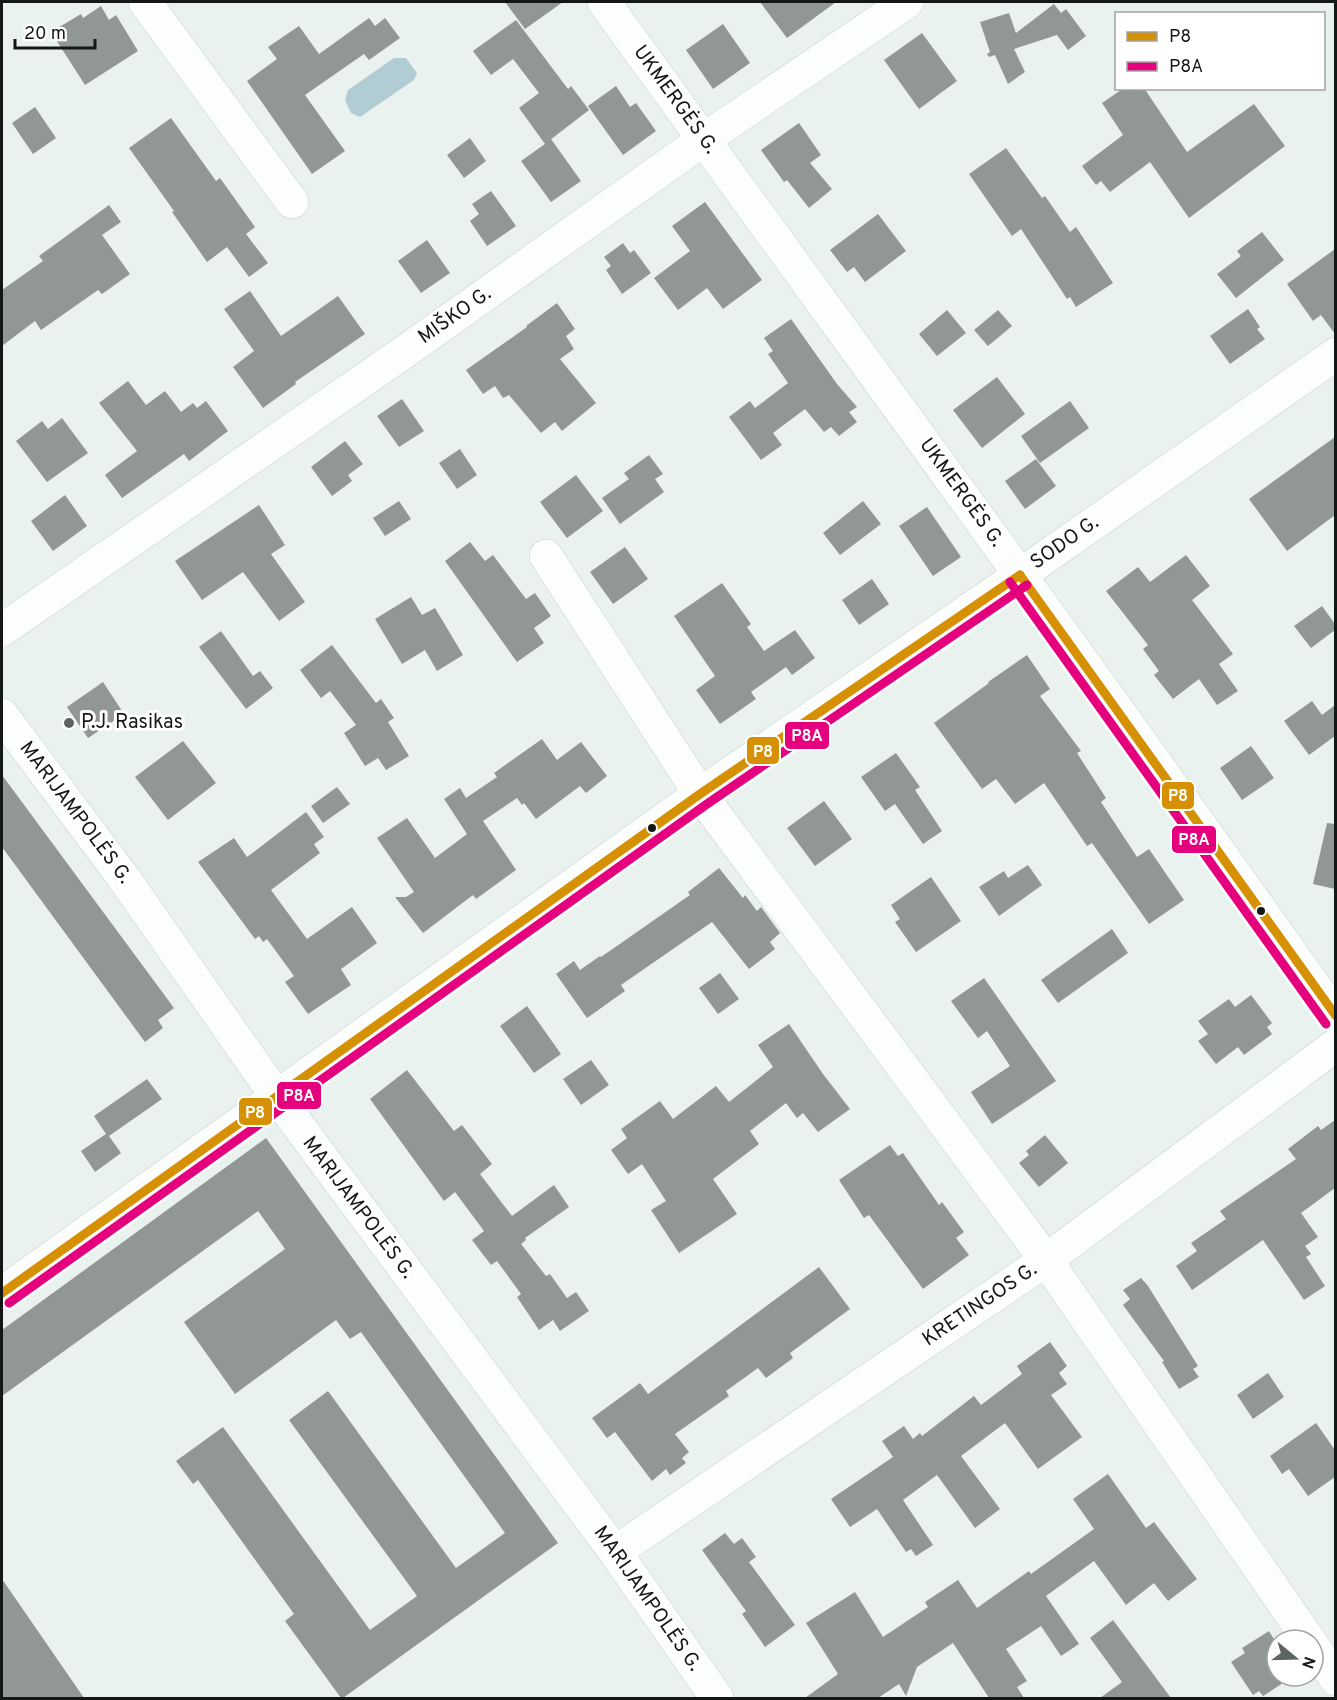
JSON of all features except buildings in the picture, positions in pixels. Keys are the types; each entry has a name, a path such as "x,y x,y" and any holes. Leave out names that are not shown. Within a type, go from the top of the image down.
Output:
{"street":[{"path":"145,2 292,202"},
{"name":"UKMERGĖS G.","path":"604,2 1020,575 1241,882 1335,1017"},
{"name":"MIŠKO G.","path":"2,630 400,355 703,140 907,2"},
{"name":"SODO G.","path":"2,1293 700,794 1020,575 1335,354"},
{"path":"546,556 700,794 1046,1260 1301,1628"},
{"name":"MARIJAMPOLĖS G.","path":"2,715 123,877 277,1097 615,1552 717,1698"},
{"name":"KRETINGOS G.","path":"615,1552 1046,1260 1335,1045"},
{"path":"1325,1664 1335,1679"}],"water":[{"path":"394,58 406,58 417,73 414,80 360,117 351,113 345,100 348,90"}],"transit line":[{"name":"P8","path":"1020,575 1336,1016"},
{"name":"P8","path":"2,1293 700,794 1020,575"},
{"name":"P8A","path":"1010,582 1326,1024"},
{"name":"P8A","path":"9,1303 707,804 1027,585"}],"place":[{"name":"P.J. Rasikas","path":"69,723"}]}
